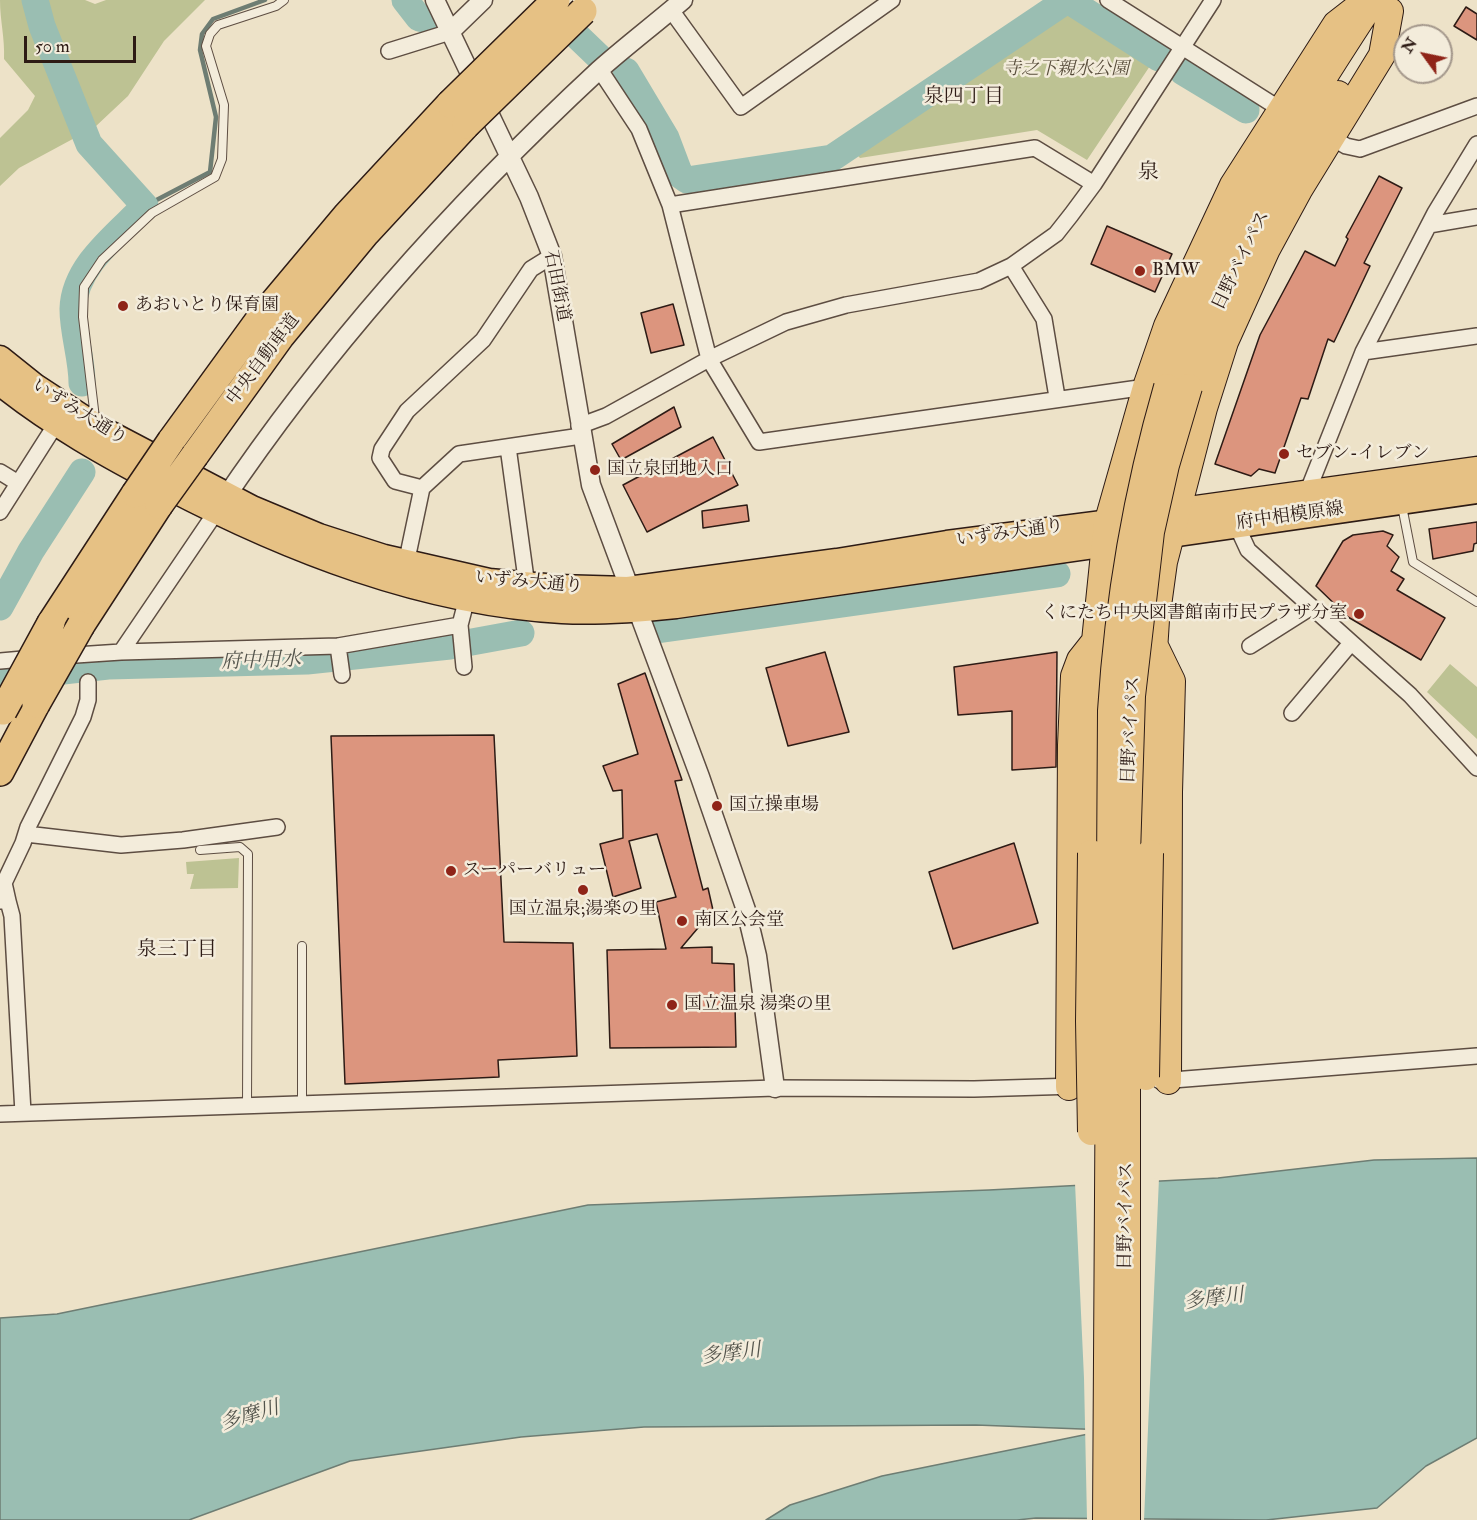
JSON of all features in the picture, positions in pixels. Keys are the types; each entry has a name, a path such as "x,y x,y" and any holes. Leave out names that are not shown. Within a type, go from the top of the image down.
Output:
{"highway":[{"name":"中央自動車道","path":"1,713 51,623 135,494 259,320 347,216 450,104 556,0"},
{"path":"1116,1350 1093,1203 1089,1021 1095,641 1106,535 1167,387 1167,326 1206,238 1233,184 1336,24 1367,0"},
{"path":"1116,1350 1140,1200 1145,1112 1154,643 1164,562 1204,408 1225,342 1267,249 1331,137 1382,55 1387,4"},
{"name":"日野バイパス","path":"1106,1520 1129,1096 1127,854 1132,696 1151,532 1166,465 1167,387 1233,274 1264,213 1387,4"},
{"name":"中央自動車道","path":"0,772 81,625 159,505 280,337 366,233 466,125 589,6"},
{"path":"1069,1087 1071,745 1074,676 1080,660 1095,641"},
{"path":"1154,643 1172,681 1169,792 1168,1081"},
{"name":"日野バイパス","path":"1116,1350 1127,1520"}],"main road":[{"name":"いずみ大通り","path":"0,358 35,386 221,504 316,555 406,584 467,598 564,611 632,599 1106,535"},
{"name":"いずみ大通り","path":"0,383 56,424 124,465 221,504 406,564 489,581 632,599"},
{"name":"府中相模原線","path":"1106,535 1177,510 1477,469"},
{"name":"府中相模原線","path":"1106,535 1171,535 1477,491"}],"street":[{"name":"石田街道","path":"435,0 529,197 552,256 591,485 700,777 746,910 757,956 775,1088"},
{"path":"389,51 450,32 483,0"},
{"path":"121,652 221,504 356,325 413,259 510,158 600,70 677,5 741,107 892,0"},
{"path":"1108,0 1280,109"},
{"path":"406,564 422,488 459,454 508,447 580,431 709,359 786,322 846,305 979,281 1011,266 1056,234 1094,184 1213,0"},
{"path":"600,70 639,129 670,205 709,359 759,442 1057,397 1167,387"},
{"path":"1331,137 1346,146 1360,149 1477,106"},
{"path":"1307,493 1363,352 1429,225 1477,144"},
{"path":"670,205 1035,148 1094,184"},
{"path":"1429,225 1477,218"},
{"path":"422,488 395,481 380,458 382,449 407,411 483,340 531,269 552,256"},
{"path":"1011,266 1044,319 1057,397"},
{"path":"1363,352 1477,336"},
{"path":"0,512 56,424"},
{"path":"508,447 527,586"},
{"path":"0,472 18,483"},
{"path":"1236,524 1248,550 1310,608 1410,695 1477,768"},
{"path":"464,663 460,629 467,598"},
{"path":"1250,646 1310,608"},
{"path":"0,661 121,652 340,660 460,629"},
{"path":"1292,713 1352,643"},
{"path":"23,1113 12,916 4,901 4,883 83,717 88,700 88,682"},
{"path":"26,834 121,845 183,840 276,827"},
{"path":"0,1114 775,1088 1069,1087 1477,1056"}],"lane":[{"path":"96,426 83,317 84,287 102,260 152,213 215,177 222,159 224,105 206,46 210,34 218,25 276,6 284,0"},
{"path":"1401,501 1413,562 1477,602"},
{"path":"200,850 240,847 248,854 247,1106"},
{"path":"302,946 302,1104"}],"green space":[{"path":"0,0 85,0 95,4 106,0 205,0 164,41 128,96 95,127 19,168 0,186 0,138 28,110 35,96 4,59"},
{"name":"寺之下親水公園","path":"1046,0 1080,0 1160,51 1087,160 1037,130 860,158 845,142"},
{"path":"1450,664 1477,687 1477,739 1427,692"},
{"path":"239,858 238,888 190,889 194,874 187,874 186,862"}],"water":[{"name":"多摩川","path":"1477,1158 1477,1438 1426,1466 1377,1508 1266,1520 1036,1518 1017,1520 766,1520 790,1505 882,1476 1108,1430 976,1425 644,1427 521,1437 350,1461 189,1520 0,1520 0,1318 57,1314 588,1205 989,1190 1218,1178 1374,1160"}],"pier":[{"path":"1159,1178 1144,1520 1087,1520 1084,1378 1075,1183"}],"building":[{"path":"1466,7 1477,14 1477,40 1454,26"},
{"path":"1379,176 1402,188 1364,263 1370,266 1334,342 1328,339 1308,399 1301,398 1275,473 1259,469 1251,476 1215,464 1260,335 1305,251 1335,266 1348,239 1346,237"},
{"path":"1107,226 1172,254 1155,292 1091,264"},
{"path":"673,304 684,345 651,353 641,313"},
{"path":"674,407 681,427 621,460 612,444"},
{"path":"713,437 738,485 647,532 623,485"},
{"path":"747,505 749,521 703,528 702,511"},
{"path":"1477,522 1477,543 1474,544 1473,551 1433,559 1429,529"},
{"path":"1383,531 1393,535 1387,546 1399,557 1391,571 1404,579 1397,590 1445,618 1421,660 1348,617 1316,586 1343,541 1353,535"},
{"path":"825,652 849,732 788,746 766,668"},
{"path":"1057,652 1056,767 1012,770 1012,711 958,715 954,667"},
{"path":"645,673 682,780 675,781 703,890 708,888 715,919 703,922 681,948 712,947 712,963 734,964 736,1047 610,1048 607,950 666,949 656,902 676,897 657,834 629,841 641,888 613,897 600,844 623,838 622,790 613,791 603,766 638,754 618,684"},
{"path":"494,735 504,942 573,943 577,1056 498,1060 499,1077 345,1084 331,736"},
{"path":"1014,843 1038,923 953,949 929,872"}],"waterway":[{"path":"35,0 42,26 89,144 145,206 99,252 89,265 75,293 73,318 82,383"},
{"path":"145,206 210,172 216,117 200,50 202,34 213,19 265,0"},
{"path":"405,0 419,18 431,21"},
{"path":"626,71 666,138 680,175 687,180 832,158 1067,0"},
{"path":"1068,0 1159,58"},
{"path":"551,11 599,57"},
{"path":"1183,72 1246,110"},
{"path":"0,607 31,551 82,472"},
{"path":"657,630 1057,574"},
{"name":"府中用水","path":"0,678 108,666 307,661 450,646 521,633"}],"place":[{"name":"BMW","path":"1140,271"},
{"name":"あおいとり保育園","path":"123,306"},
{"name":"セブン-イレブン","path":"1284,454"},
{"name":"国立泉団地入口","path":"595,470"},
{"name":"くにたち中央図書館南市民プラザ分室","path":"1359,614"},
{"name":"国立操車場","path":"717,806"},
{"name":"スーパーバリュー","path":"451,871"},
{"name":"国立温泉;湯楽の里","path":"583,890"},
{"name":"南区公会堂","path":"682,921"},
{"name":"国立温泉 湯楽の里","path":"672,1005"}],"district":[{"name":"泉四丁目","path":"964,98"},
{"name":"泉","path":"1148,173"},
{"name":"泉三丁目","path":"177,951"}]}
